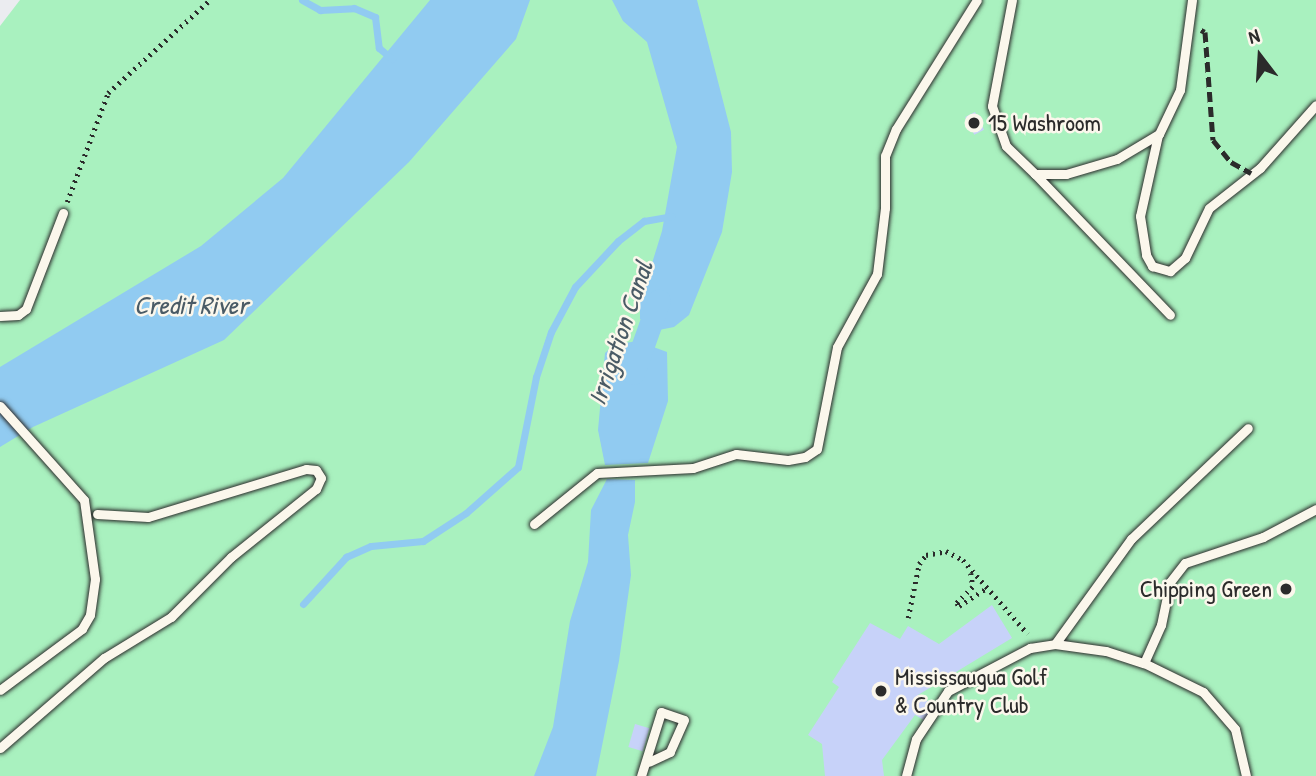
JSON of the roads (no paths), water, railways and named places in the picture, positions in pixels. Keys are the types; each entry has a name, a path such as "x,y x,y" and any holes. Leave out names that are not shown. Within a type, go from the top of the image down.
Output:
{"lane":[{"path":"534,524 551,514 588,477 605,472 693,468 736,454 788,460 805,457 817,449 837,346 877,274 885,208 884,156 896,129 977,0"},
{"path":"1012,0 992,106 1006,146 1170,315"},
{"path":"1192,0 1180,90 1159,134 1140,216 1146,255 1152,266 1170,271 1185,258 1209,208 1260,168 1316,105"},
{"path":"1035,174 1066,174 1117,159 1159,134"},
{"path":"0,316 18,315 26,309 64,213"},
{"path":"0,406 84,499 94,596 90,615 70,641 0,690"},
{"path":"1055,644 1132,539 1248,428"},
{"path":"0,748 104,658 172,617 231,557 316,489 321,478 316,470 306,469 148,517 97,514"},
{"path":"1144,663 1161,625 1170,582 1185,563 1263,537 1316,509"},
{"path":"906,776 916,739 948,691 1042,646 1055,644 1106,651 1144,663 1203,692 1221,708 1235,729 1246,776"},
{"path":"641,776 661,712 684,720 670,752 649,762"}],"water":[{"name":"Credit River","path":"430,0 530,0 516,39 409,162 224,340 33,427 0,447 0,367 201,246 283,178"},
{"path":"612,0 697,0 731,132 732,172 722,232 689,315 674,327 659,330 640,319 640,302 662,231 677,147 647,42 623,21"},
{"path":"637,341 667,352 668,401 648,463 605,465 598,430 605,353 614,345"},
{"path":"607,479 635,480 635,502 628,535 631,575 619,661 596,776 534,776 553,727 570,621 588,562 591,510"}],"waterway":[{"path":"302,0 320,10 354,8 375,17 379,48 392,59"},
{"path":"303,604 346,557 371,546 423,541 466,513 518,467 536,377 551,332 575,287 618,241 644,221 672,216"},
{"name":"Irrigation Canal","path":"633,373 659,300"}],"railway":[{"path":"1201,30 1205,32 1213,140 1231,162 1251,173"}],"place":[{"name":"15 Washroom","path":"974,123"},
{"name":"Chipping Green","path":"1286,589"},
{"name":"Mississaugua Golf & Country Club","path":"881,691"}]}
